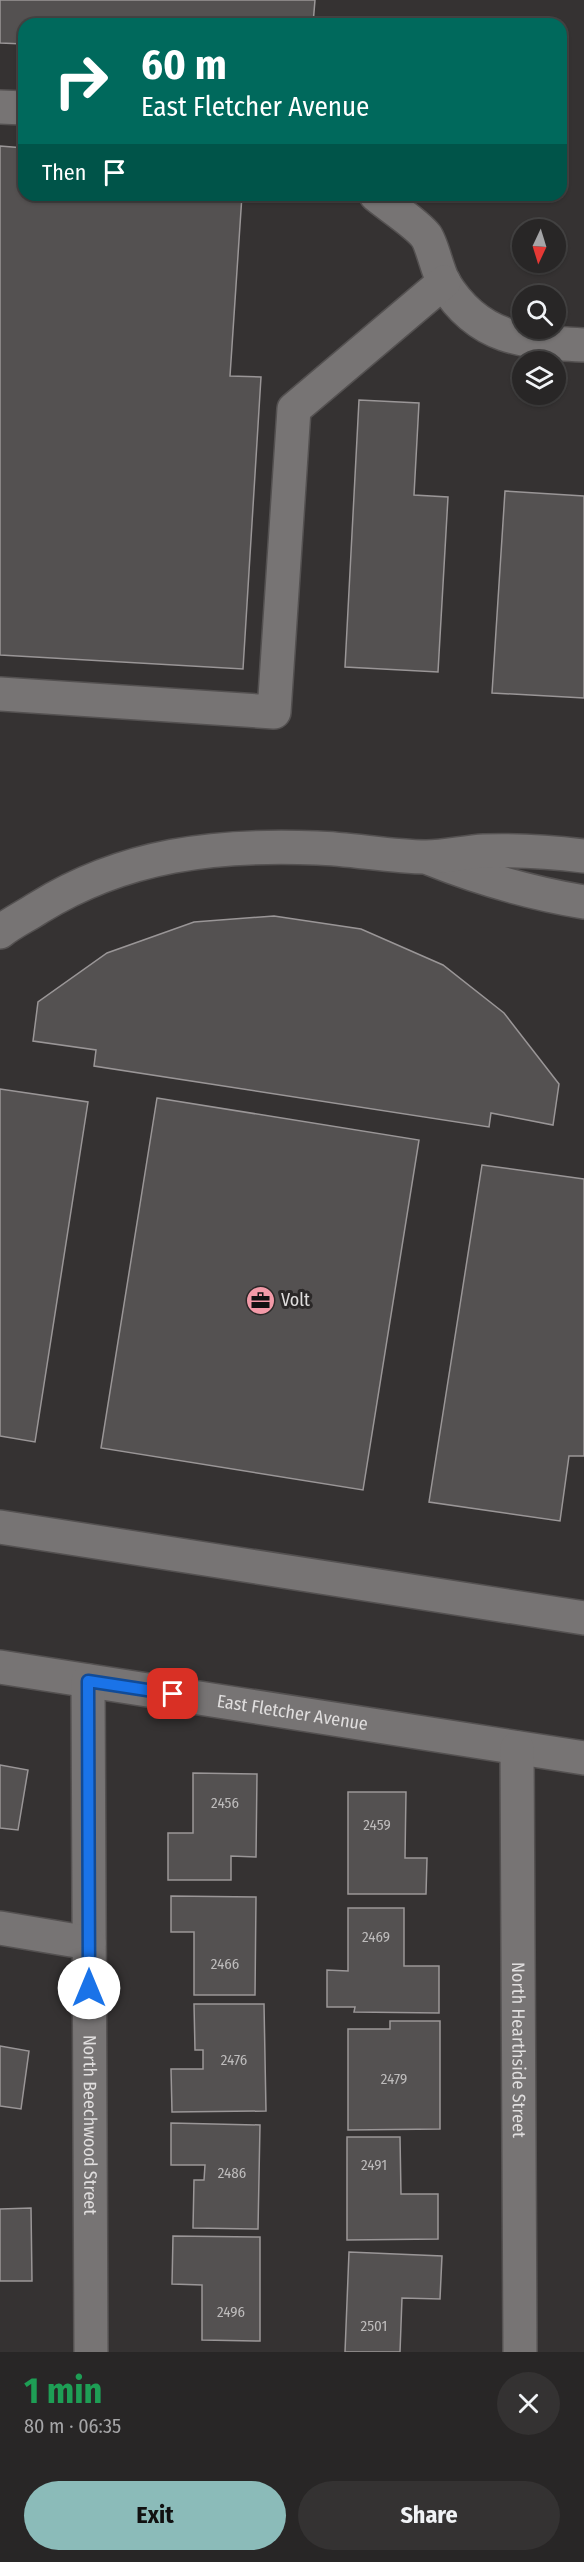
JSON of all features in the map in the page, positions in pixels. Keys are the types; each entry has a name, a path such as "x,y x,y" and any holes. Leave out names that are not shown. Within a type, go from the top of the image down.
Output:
{"street":[{"path":"0,107 18,108"},
{"path":"383,201 426,236 433,260 444,282 471,314 503,335 525,341 584,345"},
{"path":"0,694 274,712 294,410 444,282"},
{"path":"1,930 56,897 102,876 150,860 205,850 254,847 319,848 426,857 484,851 584,856"},
{"path":"426,857 475,876 545,895 584,902"},
{"path":"0,1527 584,1618"},
{"name":"East Fletcher Avenue","path":"0,1667 584,1758"},
{"name":"North Beechwood Street","path":"88,1681 91,2352"},
{"name":"North Hearthside Street","path":"516,1748 520,2352"},
{"path":"0,1928 89,1943"}],"building":[{"path":"0,0 315,0 314,18 18,18 18,44 0,43"},
{"path":"0,146 18,148 18,201 242,201 230,376 261,377 243,669 0,655"},
{"path":"359,400 419,403 414,495 448,497 438,672 345,667"},
{"path":"505,491 584,496 584,698 492,693"},
{"path":"274,916 361,929 443,965 504,1013 559,1084 553,1125 491,1113 489,1127 94,1066 96,1050 33,1041 38,1002 107,953 194,922"},
{"path":"0,1089 88,1102 35,1442 0,1436"},
{"path":"157,1098 419,1140 363,1490 101,1448"},
{"path":"482,1165 584,1179 584,1456 569,1456 560,1521 429,1502"},
{"path":"0,1765 28,1770 18,1830 0,1828"},
{"path":"193,1773 257,1774 256,1857 231,1856 231,1880 168,1880 168,1833 193,1833"},
{"path":"348,1792 406,1792 405,1858 427,1858 426,1894 348,1894"},
{"path":"171,1896 256,1897 255,1995 194,1995 194,1932 171,1932"},
{"path":"348,1908 404,1908 404,1966 439,1966 439,2013 354,2012 355,2007 327,2007 327,1970 348,1971"},
{"path":"194,2004 264,2004 266,2111 172,2112 171,2069 203,2069 203,2050 195,2050"},
{"path":"390,2021 440,2021 440,2129 348,2130 348,2029 390,2029"},
{"path":"0,2046 29,2051 21,2109 0,2106"},
{"path":"171,2123 260,2125 258,2229 193,2228 194,2180 204,2180 205,2165 171,2165"},
{"path":"347,2137 400,2137 401,2194 438,2194 438,2239 347,2240"},
{"path":"31,2208 32,2281 0,2281 0,2209"},
{"path":"173,2236 260,2237 260,2341 202,2340 202,2285 172,2284"},
{"path":"349,2252 442,2256 440,2299 402,2298 400,2352 345,2352"}],"place":[{"name":"Volt","path":"260,1300"}],"route":[{"path":"89,1988 88,1681 173,1694"}]}
